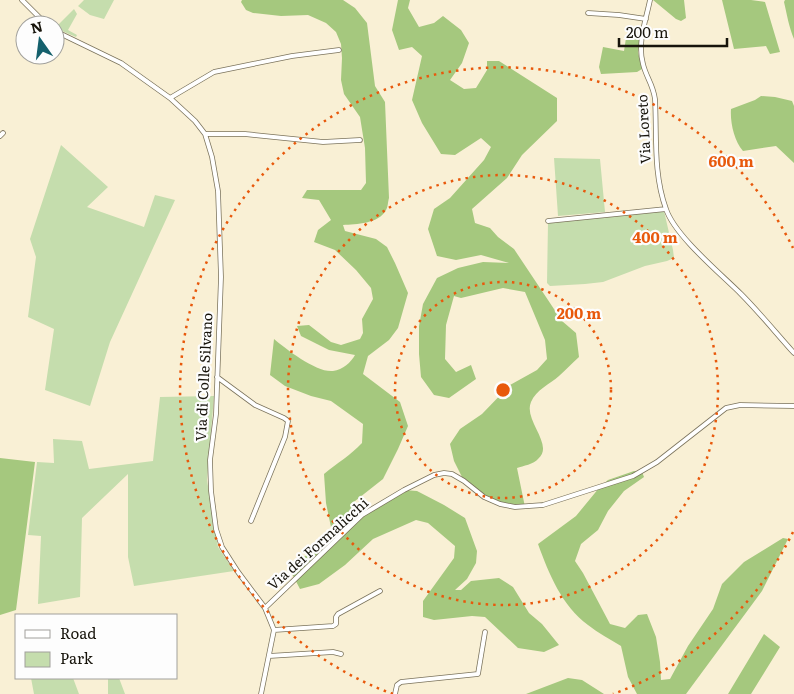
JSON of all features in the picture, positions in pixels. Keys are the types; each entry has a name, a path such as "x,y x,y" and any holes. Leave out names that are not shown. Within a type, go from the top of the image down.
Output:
{"street":[{"path":"22,0 38,15"},
{"name":"Via Loreto","path":"650,0 641,51 643,65 651,80 654,93 656,162 666,209 677,227 694,248 746,299 794,353"},
{"path":"588,13 646,19"},
{"name":"Via di Colle Silvano","path":"65,36 115,59 170,98 206,134 219,200 221,281 218,377 210,466 210,482 216,529 219,540 228,557 265,608 274,630"},
{"path":"170,98 214,72 292,56 339,50"},
{"path":"206,134 244,134 323,142 360,140"},
{"path":"548,221 666,209"},
{"path":"218,377 253,404 288,421 285,437 251,521"},
{"name":"Via dei Formalicchi","path":"265,608 362,515 404,490 436,475 448,473 458,477 484,497 500,504 515,507 543,505 633,476 657,462 726,408 740,405 794,406"},
{"path":"261,694 274,630 333,626 336,623 337,615 380,591"},
{"path":"395,694 398,684 401,682 478,674 485,632"},
{"path":"269,656 333,652 341,654"}],"green space":[{"path":"84,0 114,0 104,19 90,15 78,6"},
{"path":"242,0 343,0 355,8 367,23 375,86 385,102 389,198 386,210 383,215 373,221 343,225 345,231 376,239 387,247 408,293 398,328 389,340 368,356 363,374 400,402 408,426 383,479 350,505 363,515 404,490 417,491 465,518 477,551 476,563 467,579 455,590 461,590 471,581 499,578 513,587 529,613 542,624 559,645 544,652 518,648 485,617 472,616 434,620 423,617 423,601 454,558 455,546 428,523 416,520 373,539 345,565 319,584 300,589 288,566 314,551 332,532 326,503 324,474 362,443 363,424 331,401 285,386 270,375 274,339 302,360 326,371 333,371 343,367 355,355 329,350 301,336 297,326 309,325 331,342 341,345 360,339 363,333 362,319 373,299 371,288 356,270 335,250 314,242 318,230 331,220 319,200 302,198 307,190 361,190 366,183 365,148 360,117 344,94 341,80 341,44 336,32 326,23 308,15 281,16 253,13 246,10 241,2"},
{"path":"398,0 410,0 408,8 419,27 434,23 443,16 461,30 469,43 462,63 450,80 464,89 476,88 487,70 487,61 499,61 557,98 557,121 522,155 507,178 472,209 475,223 490,228 498,237 514,249 562,321 576,333 579,357 540,391 531,402 531,417 543,447 542,453 536,461 517,468 525,507 495,503 464,481 454,461 450,444 460,429 482,414 510,385 537,370 547,359 545,340 525,292 503,288 461,298 454,296 446,325 445,359 456,372 471,365 476,379 449,398 434,395 421,377 419,326 423,304 437,278 458,268 483,262 509,263 481,255 456,260 437,256 428,229 434,209 450,198 484,160 491,147 481,138 455,155 441,154 422,123 412,100 422,56 412,47 399,50 392,30"},
{"path":"653,0 684,0 686,18 681,21 676,19"},
{"path":"722,0 765,2 780,52 770,54 766,46 734,49"},
{"path":"785,0 794,0 794,39 787,16"},
{"path":"74,9 77,14 68,30 77,35 76,37 65,32 65,18"},
{"path":"626,38 640,40 638,52 642,69 637,72 601,74 599,67 603,47 624,51"},
{"path":"761,96 792,101 794,106 794,163 776,146 743,151 737,142 731,120 731,109"},
{"path":"61,145 108,187 87,207 144,227 155,195 175,200 110,342 90,406 45,390 54,329 28,317 36,257 30,239"},
{"path":"554,158 600,159 605,212 558,216"},
{"path":"664,211 674,258 645,266 603,282 550,286 547,283 548,223"},
{"path":"214,396 207,480 218,547 234,571 134,586 128,557 128,474 82,518 80,597 38,604 41,536 28,535 37,462 54,463 53,439 82,441 89,469 153,461 160,397"},
{"path":"0,458 35,462 16,610 0,615"},
{"path":"634,471 642,472 644,477 624,491 608,511 598,530 581,544 575,561 610,624 625,628 638,615 647,614 656,637 661,680 670,679 688,646 713,609 722,584 744,562 783,538 788,539 762,591 686,694 637,694 628,677 621,646 592,628 571,609 557,589 538,544 576,516 608,480"},
{"path":"764,634 780,647 751,694 728,694"},
{"path":"568,678 582,680 604,694 526,694"},
{"path":"31,679 73,679 79,694 34,694"},
{"path":"108,679 119,679 125,694 108,694"}]}
